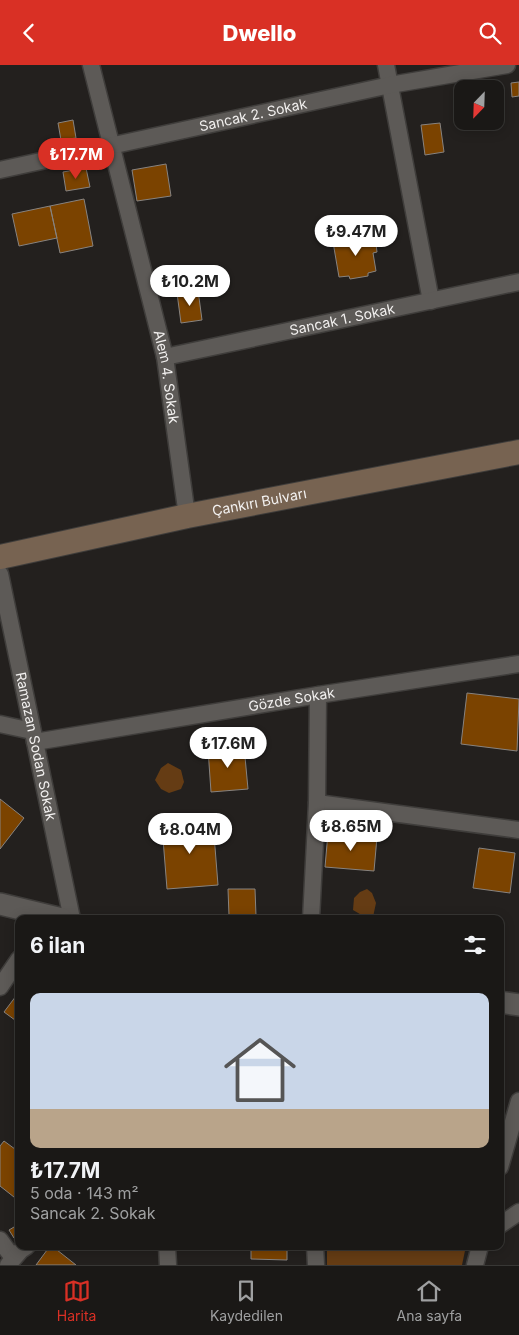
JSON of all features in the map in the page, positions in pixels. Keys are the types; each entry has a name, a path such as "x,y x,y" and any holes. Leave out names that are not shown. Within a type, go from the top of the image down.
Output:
{"main road":[{"name":"Çankırı Bulvarı","path":"0,557 187,516 519,453"}],"street":[{"name":"Alem 4. Sokak","path":"91,65 165,357 187,516"},
{"path":"386,65 431,301"},
{"name":"Sancak 2. Sokak","path":"0,170 390,85 506,65"},
{"name":"Sancak 1. Sokak","path":"165,357 519,282"},
{"name":"Ramazan Sodan Sokak","path":"0,574 71,915"},
{"name":"Gözde Sokak","path":"33,736 519,664"},
{"path":"311,915 317,803 318,695"},
{"path":"0,723 33,736"},
{"path":"317,803 519,831"},
{"path":"0,904 45,915"},
{"path":"0,987 15,965"},
{"path":"504,1003 519,1005"},
{"path":"504,1153 519,1101"},
{"path":"504,1222 519,1212"},
{"path":"0,1240 10,1261 22,1250"},
{"path":"167,1250 168,1265"},
{"path":"315,1250 316,1265"},
{"path":"476,1265 479,1250"}],"shaded area":[{"path":"168,763 181,770 184,782 181,789 169,793 161,789 155,780 161,768"},
{"path":"367,889 372,893 376,903 373,915 362,915 353,910 354,898 360,892"},
{"path":"327,1250 465,1250 462,1265 327,1265"}],"building":[{"path":"519,82 519,96 512,97 511,83"},
{"path":"73,120 76,138 61,140 58,123"},
{"path":"440,123 444,152 425,155 421,125"},
{"path":"166,164 171,196 137,201 132,170"},
{"path":"86,168 90,187 66,191 63,172"},
{"path":"84,199 93,246 60,253 50,206"},
{"path":"50,206 57,238 19,246 12,214"},
{"path":"375,236 377,252 373,253 376,271 368,273 368,276 350,279 349,276 339,277 333,242"},
{"path":"198,290 202,320 181,323 177,293"},
{"path":"467,693 519,699 517,751 461,744"},
{"path":"244,746 248,789 211,792 208,749"},
{"path":"0,799 24,818 0,849"},
{"path":"213,822 218,885 167,889 162,826"},
{"path":"328,833 377,837 374,871 325,867"},
{"path":"479,848 515,853 510,893 473,888"},
{"path":"228,889 255,889 256,915 229,915"},
{"path":"15,997 15,1020 4,1012"},
{"path":"4,1141 15,1149 15,1198 0,1186 0,1146"},
{"path":"15,1226 15,1237 14,1238 9,1230"},
{"path":"47,1250 57,1250 76,1265 36,1265"},
{"path":"251,1250 287,1250 287,1260 251,1259"}]}
